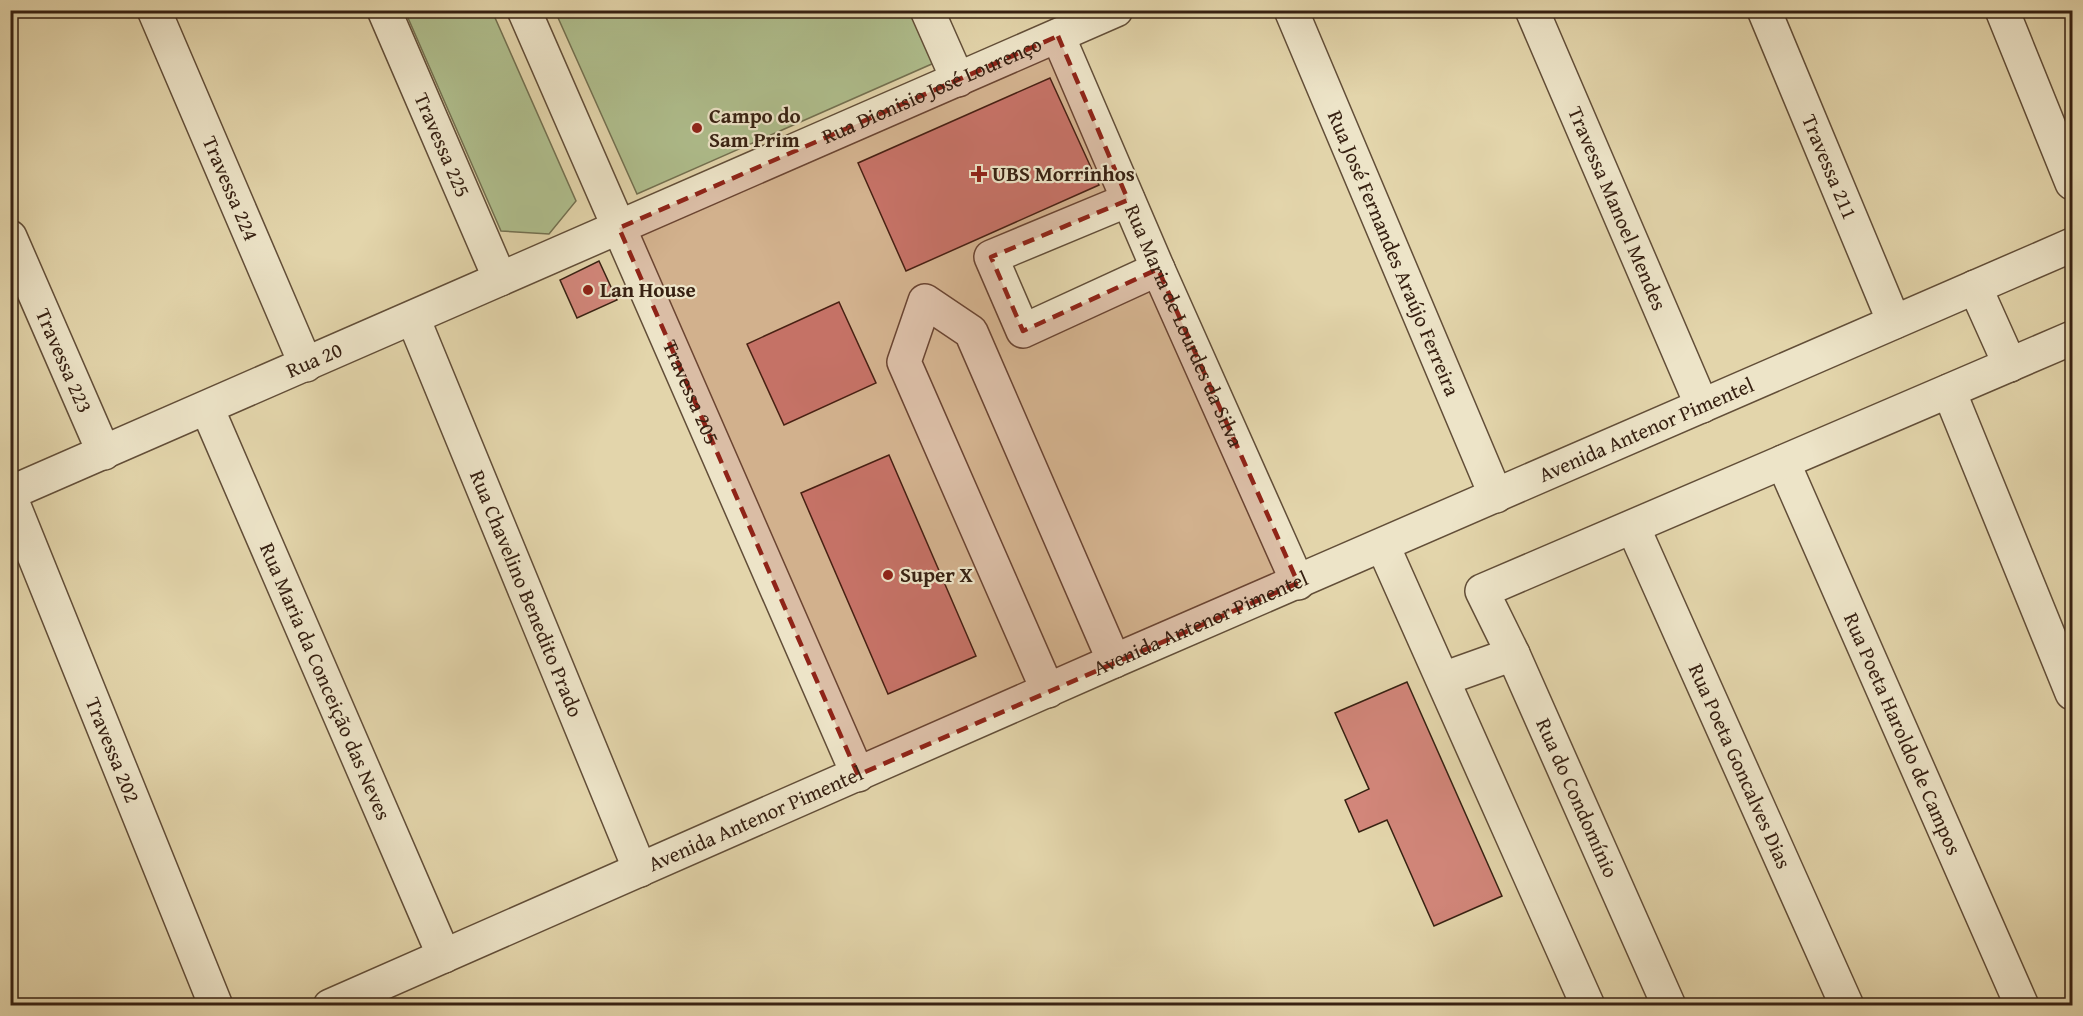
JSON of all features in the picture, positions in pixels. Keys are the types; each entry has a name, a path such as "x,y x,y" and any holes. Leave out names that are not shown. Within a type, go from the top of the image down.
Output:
{"street":[{"name":"Travessa 224","path":"154,10 306,365"},
{"name":"Travessa 225","path":"384,10 500,279"},
{"name":"Travessa 205","path":"524,10 858,775"},
{"path":"927,10 958,80"},
{"name":"Rua Dionisio José Lourenço","path":"619,228 1116,10"},
{"name":"Rua José Fernandes Araújo Ferreira","path":"1291,10 1497,496"},
{"name":"Travessa Manoel Mendes","path":"1532,10 1702,406"},
{"name":"Travessa 211","path":"1764,10 1894,322"},
{"path":"2002,10 2073,183"},
{"name":"Rua Maria de Lourdes da Silva","path":"1058,36 1158,269 1298,583"},
{"path":"1128,200 991,257 1023,331 1158,269"},
{"name":"Rua 20","path":"10,495 619,228"},
{"name":"Travessa 223","path":"10,237 104,453"},
{"name":"Avenida Antenor Pimentel","path":"330,1005 1114,661 2073,245"},
{"path":"1975,287 2010,365"},
{"path":"1048,691 904,362 925,301 971,332 1114,661"},
{"name":"Rua Chavelino Benedito Prado","path":"414,318 640,870"},
{"path":"1634,527 2073,338"},
{"path":"1949,391 2073,693"},
{"name":"Rua Maria da Conceição das Neves","path":"207,408 444,956"},
{"name":"Rua Poeta Haroldo de Campos","path":"1784,462 2022,1005"},
{"name":"Travessa 202","path":"10,495 216,1005"},
{"name":"Rua do Condomínio","path":"1634,527 1482,591 1513,654 1669,1005"},
{"name":"Rua Poeta Goncalves Dias","path":"1634,527 1847,1005"},
{"path":"1383,546 1588,1005"},
{"path":"1443,679 1513,654"}],"highlighted area":[{"path":"1058,36 1128,200 991,257 1023,331 1158,269 1298,583 858,775 619,228"}],"green space":[{"path":"405,11 492,11 576,201 549,234 501,231"},
{"name":"Campo do Sam Prim","path":"555,11 911,11 934,63 637,194"}],"building":[{"name":"UBS Morrinhos","path":"1050,78 1099,185 906,271 858,163"},
{"name":"Lan House","path":"599,261 617,300 577,318 560,280"},
{"path":"839,302 876,383 784,425 747,344"},
{"name":"Super X","path":"889,455 976,656 888,694 801,493"},
{"path":"1407,682 1502,896 1434,926 1387,820 1359,832 1345,800 1369,789 1335,713"}],"place":[{"name":"Campo do Sam Prim","path":"697,128"},
{"name":"UBS Morrinhos","path":"979,174"},
{"name":"Lan House","path":"588,290"},
{"name":"Super X","path":"888,575"}]}
